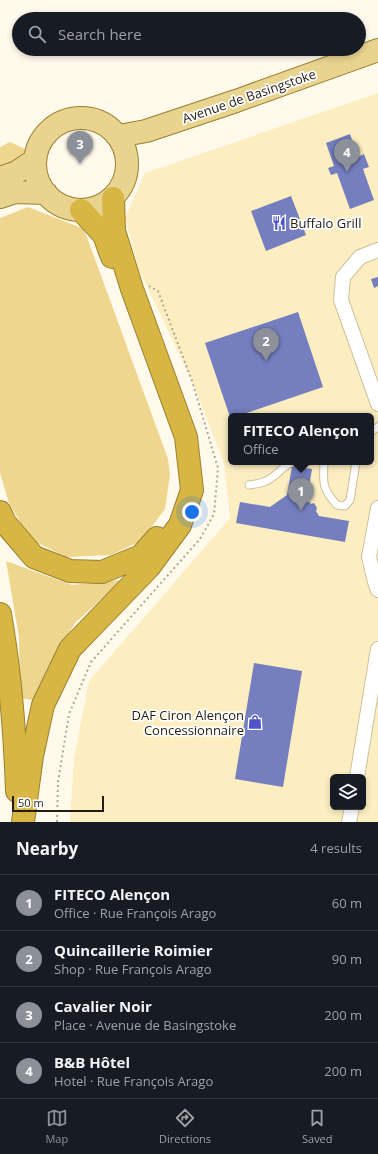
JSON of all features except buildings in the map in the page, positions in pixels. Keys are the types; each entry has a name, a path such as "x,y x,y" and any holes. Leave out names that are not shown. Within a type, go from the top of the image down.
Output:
{"highway":[{"path":"23,822 32,756 43,705 70,649 149,567 180,525 192,490 186,437 132,289 114,231 113,198"},
{"path":"0,512 5,523 34,557 70,571 102,572 141,556 171,522 184,489 177,439 107,242 104,235 81,210"},
{"path":"0,614 7,655 16,762 18,822"}],"main road":[{"name":"Avenue de Basingstoke","path":"366,54 378,50"},
{"name":"Avenue de Basingstoke","path":"119,136 146,131 236,101 361,56"},
{"name":"Avenue de Basingstoke","path":"127,158 154,141 378,62"},
{"path":"76,118 92,119 107,125 119,136 127,158 127,173 122,186 113,198 103,205 93,209 81,210 68,208 56,202 46,193 39,183 36,172 35,160 39,145 48,131 61,122 76,118"},
{"path":"0,178 17,172 35,160"},
{"path":"0,197 15,192 46,193"}],"street":[{"path":"378,250 360,257 343,277 341,300 378,404"},
{"path":"378,508 369,558 374,582 378,590"},
{"path":"357,774 378,649"},
{"path":"350,822 352,810"}],"lane":[{"path":"249,485 263,483 287,465"},
{"path":"324,465 323,482 329,496 337,505 345,506 350,500 356,465"}],"shaded area":[{"path":"378,93 378,822 70,822 74,758 89,681 230,518 224,463 192,381 139,270 125,218 145,173"},
{"path":"10,142 27,150 12,164 0,168 0,147"},
{"path":"28,207 84,229 168,459 170,474 165,509 141,541 111,555 66,557 30,539 9,503 0,473 0,218"},
{"path":"6,561 72,585 122,580 75,623 48,667 33,700 20,698 19,637"}],"place":[{"name":"Cavalier Noir","path":"80,164"},
{"name":"B&B Hôtel","path":"347,172"},
{"name":"Buffalo Grill","path":"279,223"},
{"name":"Quincaillerie Roimier","path":"266,361"},
{"name":"FITECO Alençon","path":"301,511"},
{"name":"DAF Ciron Alençon Concessionnaire","path":"255,722"}]}
